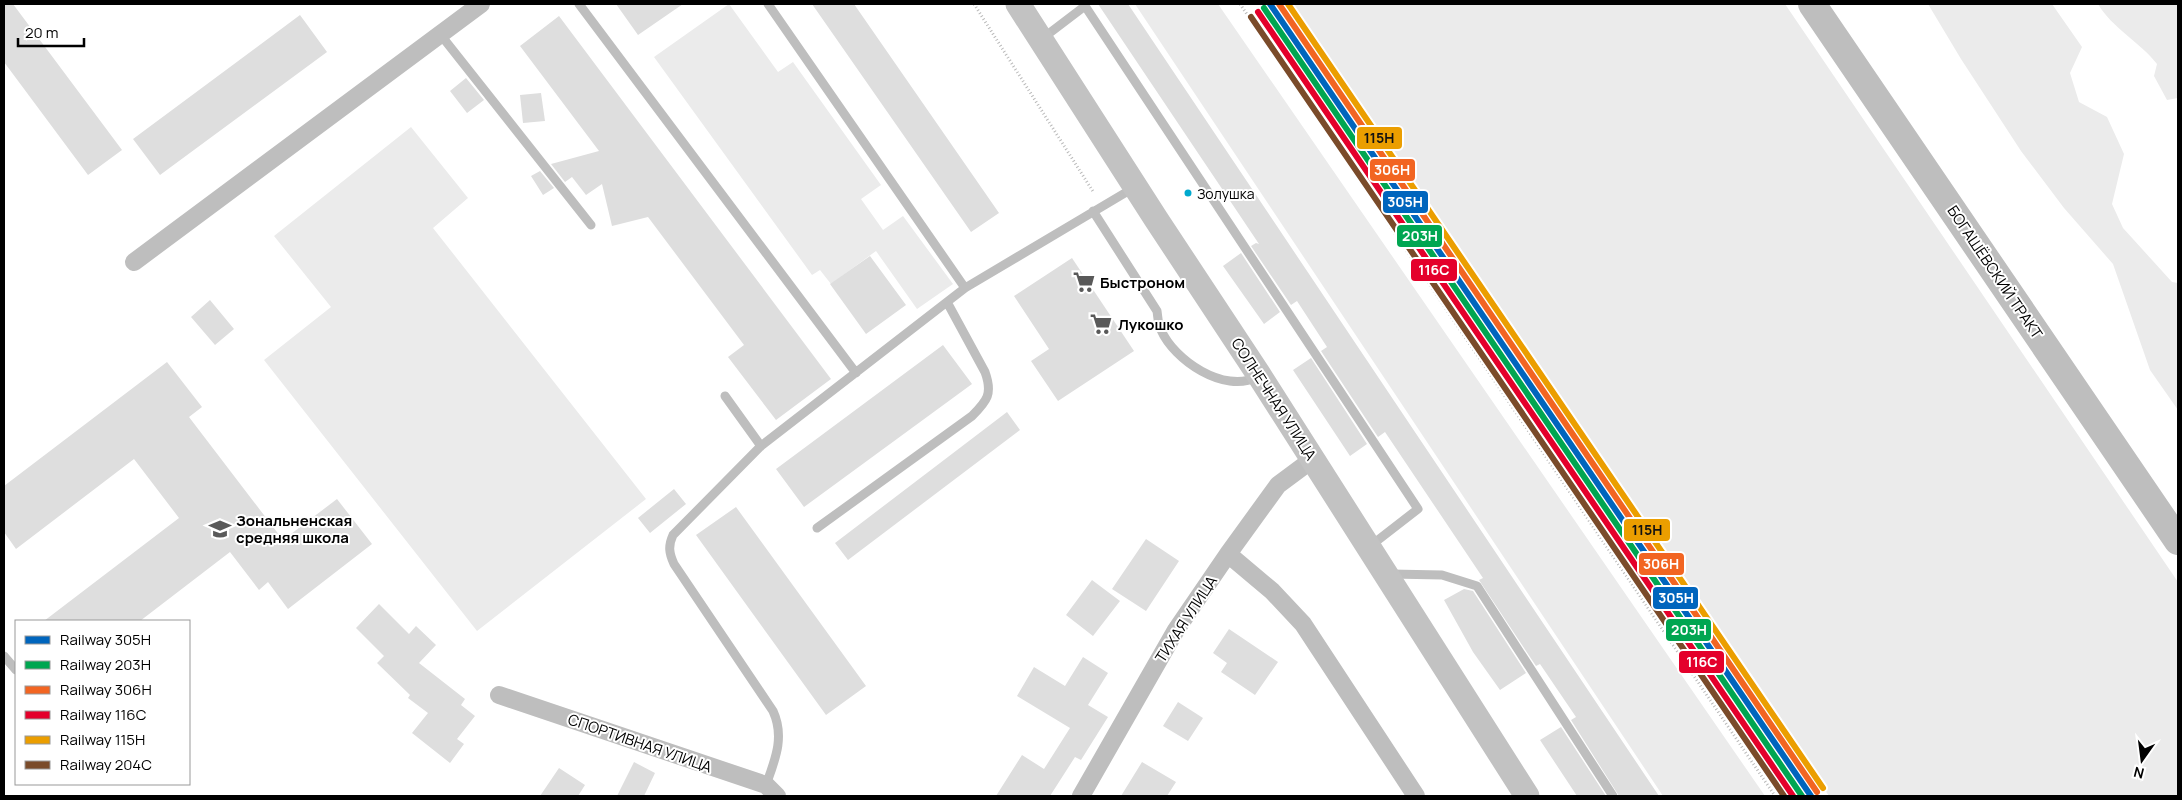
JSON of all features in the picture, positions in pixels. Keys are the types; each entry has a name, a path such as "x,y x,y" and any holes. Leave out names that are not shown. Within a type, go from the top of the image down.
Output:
{"main road":[{"name":"БОГАШЁВСКИЙ ТРАКТ","path":"1812,4 2178,541"}],"street":[{"path":"134,262 481,4"},
{"name":"СОЛНЕЧНАЯ УЛИЦА","path":"1018,4 1313,459 1527,796"},
{"name":"ТИХАЯ УЛИЦА","path":"1081,796 1176,630 1228,554 1278,485 1313,459"},
{"path":"1228,554 1272,591 1303,624 1416,796"},
{"name":"СПОРТИВНАЯ УЛИЦА","path":"499,695 771,791"}],"lane":[{"path":"579,4 856,373"},
{"path":"768,4 965,288"},
{"path":"1041,39 1085,6 1418,508 1369,548"},
{"path":"440,34 591,225"},
{"path":"771,791 780,735 778,723 773,711 674,564 669,554 673,535 761,446 965,288 1135,187"},
{"path":"1093,212 1157,311 1160,329 1181,356 1202,373 1218,379 1236,382 1249,381 1259,376"},
{"path":"817,528 972,416 988,396 989,383 985,372 947,302"},
{"path":"724,396 761,446"},
{"path":"1386,574 1442,575 1477,586 1613,796"},
{"path":"4,656 15,669"}],"path":[{"path":"974,4 1102,206"},
{"path":"1240,4 1775,796"}],"shaded area":[{"path":"729,4 778,72 793,62 881,185 861,199 883,230 903,216 953,284 917,309 876,251 831,284 820,270 812,275 654,57"},
{"path":"1135,4 1218,4 1765,796 1663,796"},
{"path":"1286,4 1785,4 2178,582 2178,796 1829,796"},
{"path":"1928,4 2052,4 2082,47 2070,73 2079,102 2107,117 2124,154 2112,204 2123,228 2172,282 2178,283 2178,410 2150,370 2113,264 2064,208 2021,151 1961,59"},
{"path":"2098,4 2178,4 2178,98 2167,100 2154,76 2157,64 2143,49 2118,28"},
{"path":"411,127 468,198 433,228 646,499 477,631 264,360 331,307 274,236"}],"building":[{"path":"4,4 13,4 122,150 88,175 4,62"},
{"path":"616,4 683,4 638,35"},
{"path":"812,4 854,4 999,213 971,232"},
{"path":"1098,4 1128,4 1659,796 1619,796 1571,720 1576,717 1540,664 1536,666 1479,580 1483,578 1385,432 1378,437 1321,351 1327,347 1297,301 1291,305 1251,246 1256,243 1259,244"},
{"path":"300,15 327,52 160,175 133,139"},
{"path":"559,16 831,379 776,420 728,357 744,345 648,217 612,226 602,184 586,195 572,177 565,182 551,164 599,151 520,46"},
{"path":"466,78 484,100 467,113 450,91"},
{"path":"541,93 545,121 523,123 520,95"},
{"path":"540,171 554,188 543,195 531,176"},
{"path":"1241,253 1280,312 1264,324 1223,266"},
{"path":"870,256 906,305 866,334 830,284"},
{"path":"1072,258 1134,351 1058,401 1031,361 1049,349 1014,296"},
{"path":"210,300 234,329 215,345 191,317"},
{"path":"943,345 972,384 804,507 776,469"},
{"path":"1311,358 1367,444 1350,456 1293,370"},
{"name":"Зональненская средняя школа","path":"167,362 202,407 189,417 283,540 337,499 372,544 288,609 268,582 259,590 230,552 141,620 45,620 179,518 134,459 16,549 4,532 4,486"},
{"path":"1007,412 1020,430 848,560 835,543"},
{"path":"674,489 686,504 650,533 638,518"},
{"path":"736,507 866,686 826,715 696,535"},
{"path":"1146,539 1179,561 1146,611 1112,589"},
{"path":"1092,580 1120,601 1093,636 1066,615"},
{"path":"1464,589 1473,591 1526,673 1500,690 1473,652 1444,600"},
{"path":"379,604 409,634 416,626 436,645 419,663 465,699 461,705 475,716 457,739 464,744 450,763 412,733 428,713 408,698 410,695 377,663 384,656 356,628"},
{"path":"1229,629 1278,662 1255,695 1221,672 1227,663 1213,653"},
{"path":"1083,657 1108,673 1088,705 1108,717 1081,760 1075,757 1050,796 996,796 1022,755 1044,769 1070,728 1017,696 1034,667 1065,686"},
{"path":"1178,702 1203,718 1188,741 1163,726"},
{"path":"1561,727 1606,796 1577,796 1540,740"},
{"path":"634,762 655,773 644,796 617,796"},
{"path":"1142,762 1176,782 1167,796 1121,796"},
{"path":"559,768 585,785 578,796 540,796"}],"rail line":[{"name":"305Н","path":"1270,4 1811,796"},
{"name":"306Н","path":"1279,4 1817,792"},
{"name":"115Н","path":"1288,4 1823,788"},
{"name":"203Н","path":"1264,8 1802,796"},
{"name":"116С","path":"1258,12 1793,796"},
{"name":"204С","path":"1251,17 1784,796"}],"place":[{"name":"Золушка","path":"1188,193"},
{"name":"Быстроном","path":"1084,282"},
{"name":"Лукошко","path":"1101,324"},
{"name":"Зональненская средняя школа","path":"220,529"}]}
